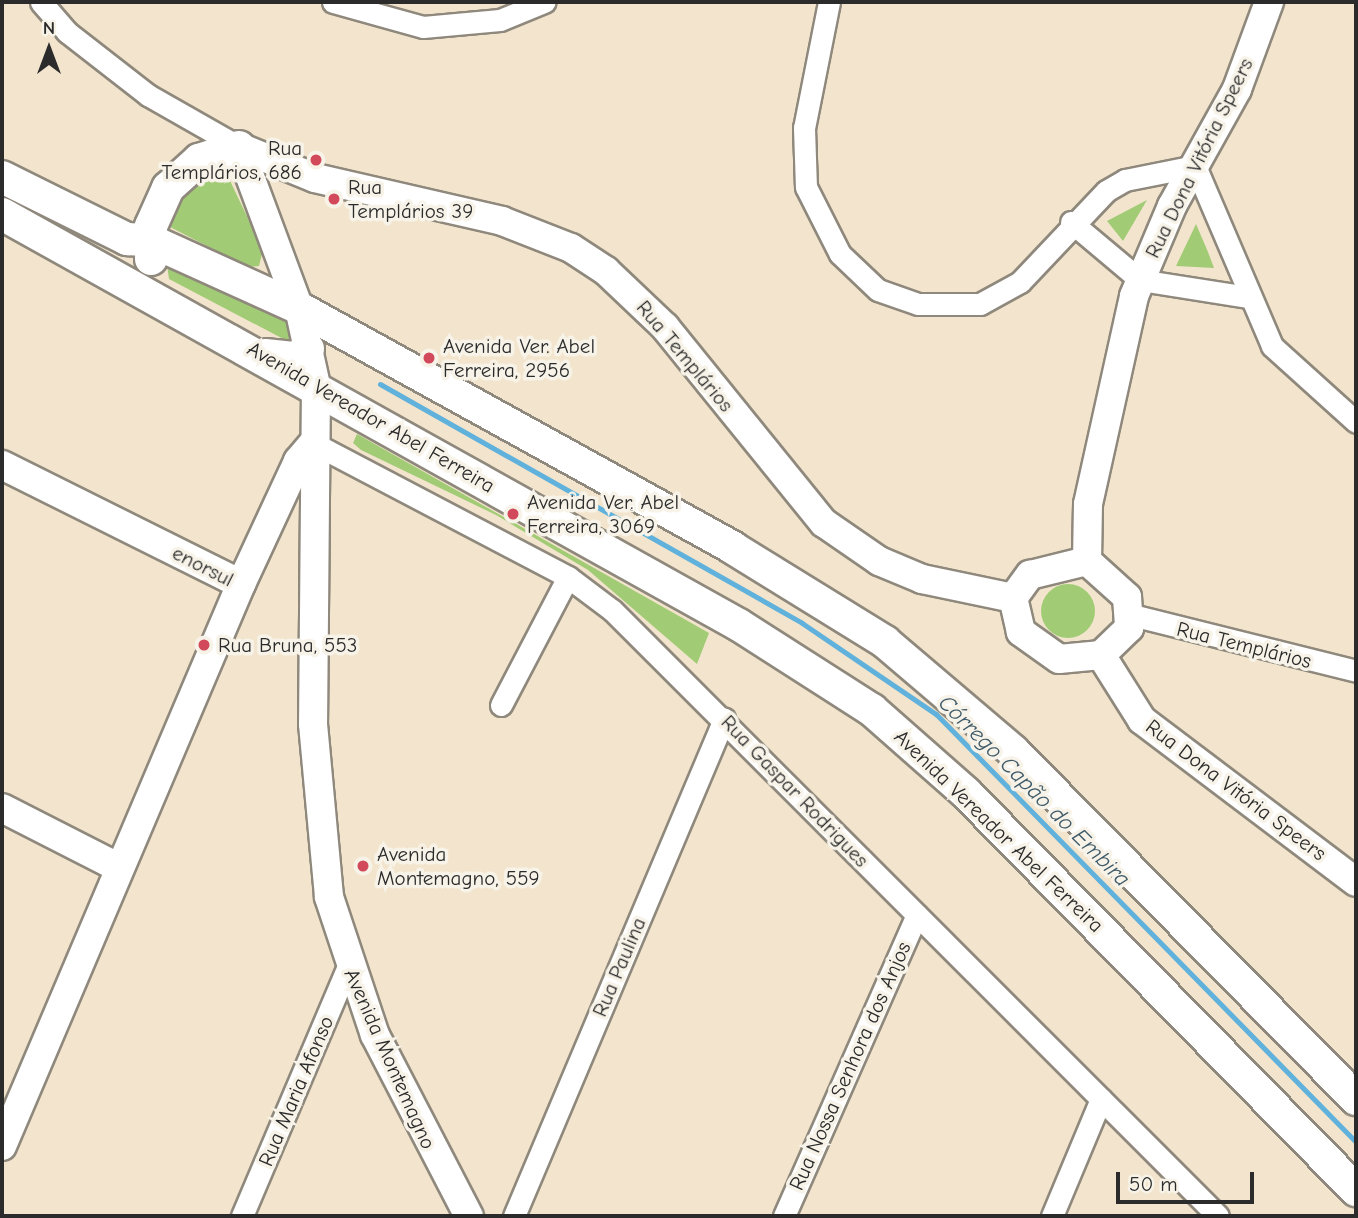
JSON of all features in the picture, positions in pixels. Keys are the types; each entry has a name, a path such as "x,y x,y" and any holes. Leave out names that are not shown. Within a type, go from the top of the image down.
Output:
{"main road":[{"path":"154,294 149,240 161,200 177,177 199,160 239,147"},
{"path":"2,177 127,239 149,240 299,308 733,548 915,664 1013,751 1356,1099"},
{"name":"Avenida Vereador Abel Ferreira","path":"2,214 265,355 739,625 872,710 966,793 1356,1190"},
{"path":"265,355 296,358 308,349"}],"street":[{"path":"41,2 67,32 128,81 239,147"},
{"path":"333,2 423,27 500,20 544,2"},
{"path":"830,2 804,128 806,187 840,254 878,290 918,303 980,304 1020,282 1071,222 1125,180 1195,166 1272,346 1356,422"},
{"name":"Rua Dona Vitória Speers","path":"1087,561 1088,504 1102,429 1140,280 1195,166 1237,89 1269,2"},
{"name":"Rua Templários","path":"239,147 315,178 502,221 571,248 606,271 665,327 824,523 879,561 922,579 1013,598"},
{"name":"Avenida Montemagno","path":"239,147 299,308 316,385 310,541 316,800 329,897 348,966 431,1154 469,1216"},
{"name":"Rua Templários","path":"262,209 279,179 315,178"},
{"path":"1071,222 1140,280 1249,297"},
{"path":"241,584 284,489 313,443"},
{"name":"Rua Gaspar Rodrigues","path":"313,443 568,578 612,610 724,719 1218,1216"},
{"name":"enorsul","path":"2,466 241,584 3,1139"},
{"path":"284,489 312,495"},
{"path":"262,539 287,527 310,541"},
{"path":"1087,561 1116,581 1132,615 1124,637 1101,655 1080,660 1044,653 1021,632 1013,598 1030,575 1087,561"},
{"path":"501,705 568,578"},
{"name":"Rua Templários","path":"1132,615 1356,671"},
{"name":"Rua Dona Vitória Speers","path":"1101,655 1142,720 1356,882"},
{"name":"Rua Paulina","path":"514,1216 724,719"},
{"path":"2,808 120,868"},
{"name":"Rua Nossa Senhora dos Anjos","path":"784,1216 917,915"},
{"name":"Rua Maria Afonso","path":"242,1216 348,966"},
{"path":"1052,1216 1101,1099"}],"green space":[{"path":"223,166 263,250 259,266 248,267 168,226 186,181"},
{"path":"1147,200 1123,241 1107,221"},
{"path":"1196,224 1208,252 1214,268 1176,266"},
{"path":"166,258 285,310 298,337 291,343 169,279"},
{"path":"357,434 709,633 697,664 588,570 496,515 361,450 353,443"},
{"path":"1068,584 1087,592 1095,611 1087,630 1068,638 1049,630 1041,611 1049,592"}],"waterway":[{"name":"Córrego Capão do Embira","path":"380,384 802,623 936,714 1356,1142"}],"place":[{"name":"Rua Templários, 686","path":"316,160"},
{"name":"Rua Templários 39","path":"334,199"},
{"name":"Avenida Ver. Abel Ferreira, 2956","path":"429,358"},
{"name":"Avenida Ver. Abel Ferreira, 3069","path":"513,514"},
{"name":"Rua Bruna, 553","path":"204,645"},
{"name":"Avenida Montemagno, 559","path":"363,866"}]}
